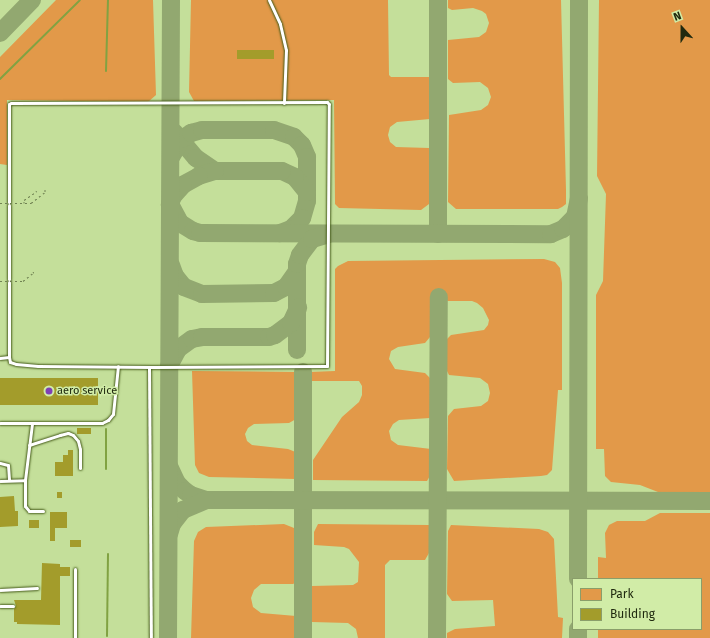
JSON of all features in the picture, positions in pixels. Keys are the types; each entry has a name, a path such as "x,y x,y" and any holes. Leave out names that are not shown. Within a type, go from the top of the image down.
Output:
{"lane":[{"path":"269,0 280,24 286,50 284,103"},
{"path":"327,102 329,104 329,364 327,366 118,366 23,364 10,362 8,357 9,104 284,103 327,102"},
{"path":"0,358 8,357"},
{"path":"0,423 102,423 108,420 113,414 118,366"},
{"path":"150,366 150,638"},
{"path":"32,424 25,480 25,506 29,511 43,511"},
{"path":"29,445 68,433 73,435 78,441 80,449 80,468"},
{"path":"0,463 8,465 9,480"},
{"path":"0,481 25,480"},
{"path":"75,569 75,638"},
{"path":"0,590 37,588"},
{"path":"0,606 13,606"}],"path":[{"path":"24,203 24,200 36,192 37,188"},
{"path":"0,203 31,204 45,192 45,190"},
{"path":"0,281 23,281 33,274 34,270"}],"green space":[{"path":"56,0 153,0 156,95 148,102 7,100 7,165 0,164 0,57"},
{"path":"191,0 388,0 389,75 391,77 430,77 430,119 397,122 390,127 388,135 390,142 396,147 429,148 431,201 429,204 421,210 339,208 335,204 334,100 194,101 189,92"},
{"path":"448,0 561,0 566,190 566,204 562,207 558,209 456,209 448,202 449,115 481,110 488,105 491,97 488,88 480,82 453,83 448,79 448,40 479,37 486,32 489,23 486,14 482,11 473,8 452,10 448,8"},
{"path":"599,0 710,0 710,492 658,492 640,485 611,482 605,476 604,449 596,449 596,295 603,281 606,194 597,176"},
{"path":"544,259 555,262 560,268 562,283 562,390 558,390 552,470 547,475 454,481 447,469 448,416 454,409 481,406 488,401 490,393 488,384 480,378 449,375 447,371 447,339 451,335 484,330 488,325 489,320 483,308 477,303 472,301 448,301 439,297 430,300 430,337 425,343 398,347 391,351 389,359 395,369 425,373 431,379 430,418 399,420 393,424 389,431 391,440 398,445 431,449 431,474 427,481 313,480 313,460 342,417 359,402 362,395 362,386 359,381 311,381 310,372 335,371 335,269 338,266 348,261"},
{"path":"192,371 296,372 296,419 289,423 254,424 248,428 245,434 247,441 252,445 288,449 298,453 298,476 296,479 209,477 199,473 195,465"},
{"path":"660,513 710,513 710,638 598,638 598,630 702,630 702,578 598,578 598,557 606,558 605,533 609,525 617,521 645,521"},
{"path":"284,524 294,528 297,582 293,584 261,584 254,590 251,598 253,607 261,613 296,616 296,638 191,638 194,541 198,532 206,527"},
{"path":"318,524 429,525 429,553 425,560 390,560 385,565 385,638 358,638 356,629 348,623 312,622 312,586 353,585 358,582 359,562 349,549 344,547 314,545 314,532"},
{"path":"451,525 539,529 548,532 554,539 558,617 563,618 562,638 447,638 447,633 455,629 495,626 493,600 452,601 447,594 448,531"}],"building":[{"path":"237,50 274,50 274,59 237,59"},
{"name":"aero service","path":"0,378 98,378 98,405 0,405"},
{"path":"77,428 91,428 91,434 77,434"},
{"path":"68,450 73,450 73,476 55,476 55,462 63,462 63,455 68,455"},
{"path":"57,492 62,492 62,498 57,498"},
{"path":"14,496 15,511 18,511 18,526 0,527 0,497"},
{"path":"50,512 67,512 67,528 55,528 55,541 50,541"},
{"path":"29,520 39,520 39,528 29,528"},
{"path":"70,540 81,540 81,547 70,547"},
{"path":"42,563 60,564 60,567 70,567 70,576 60,576 60,625 17,624 17,622 14,622 14,609 16,606 14,600 41,600"}],"waterway":[{"path":"0,79 80,0"},
{"path":"106,71 108,0"},
{"path":"106,429 106,469"},
{"path":"107,636 108,554"}],"taxiway":[{"path":"0,33 32,0"},
{"path":"168,638 171,0"},
{"path":"438,0 438,234"},
{"path":"578,578 579,0"},
{"path":"171,157 182,139 191,133 202,130 274,130 294,137 302,145 307,157 307,201 302,218 291,229 280,233"},
{"path":"174,132 196,158 215,171"},
{"path":"307,192 295,177 282,171 215,171 199,176 183,185 173,196 170,204 180,223 193,231 200,233 551,234 563,229 575,217 579,198"},
{"path":"297,350 297,264 300,255 312,239 326,235"},
{"path":"171,265 175,276 184,287 202,294 274,293 286,287 297,271"},
{"path":"437,638 439,297"},
{"path":"169,366 178,349 192,339 202,337 269,337 275,335 291,323 298,308"},
{"path":"303,372 303,638"},
{"path":"169,466 177,483 185,491 191,495 206,500 710,501"},
{"path":"169,534 172,524 183,510 206,500"},
{"path":"578,630 578,638"}],"place":[{"name":"aero service","path":"49,391"}]}
